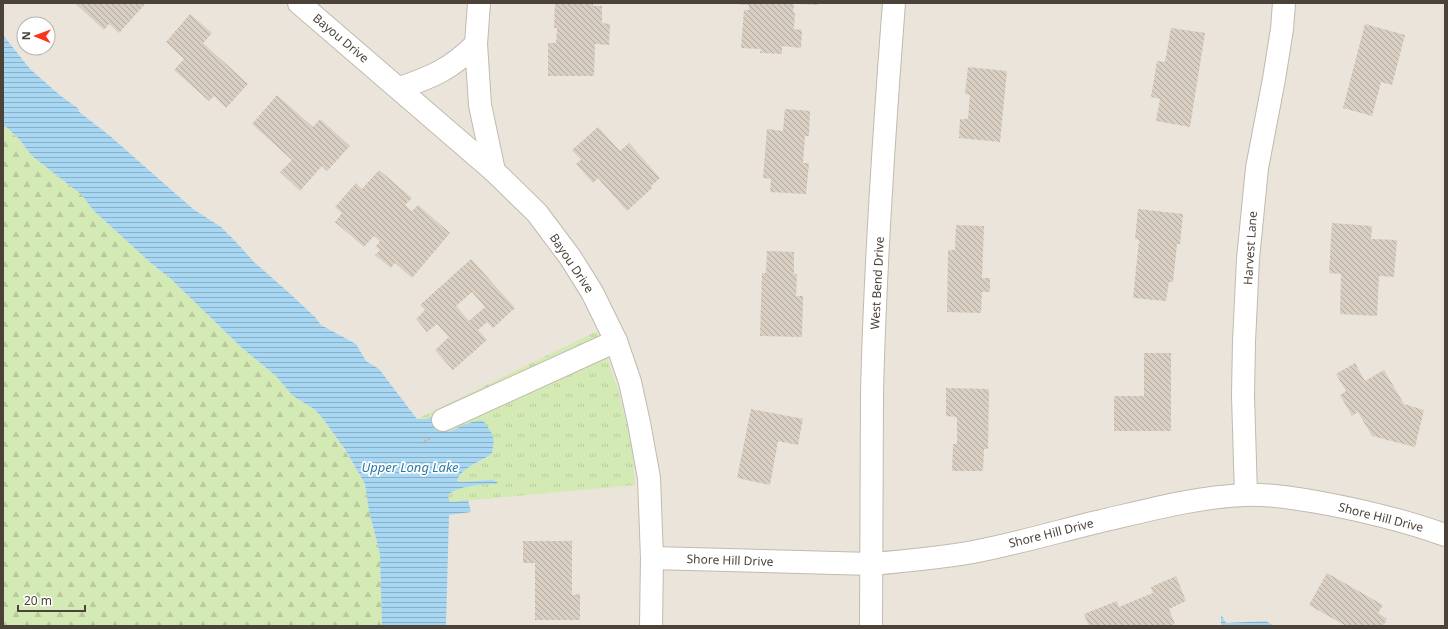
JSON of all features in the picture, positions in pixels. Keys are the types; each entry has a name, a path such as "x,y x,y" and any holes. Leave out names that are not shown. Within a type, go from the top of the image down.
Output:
{"street":[{"name":"Bayou Drive","path":"299,3 400,88 494,171 537,213 570,257 592,292 616,341 630,382 649,478 652,558 651,626"},
{"path":"478,3 476,44 480,104 494,171"},
{"name":"West Bend Drive","path":"871,626 872,393 887,100 894,3"},
{"name":"Harvest Lane","path":"1246,495 1243,403 1244,349 1252,212 1257,168 1282,29 1284,3"},
{"path":"400,88 425,79 451,66 476,44"},
{"path":"444,420 616,341"},
{"name":"Shore Hill Drive","path":"652,558 872,564 905,562 974,551 1142,511 1219,497 1246,495 1292,498 1354,508 1445,534"}],"shaded area":[{"path":"3,3 1445,3 1445,626 3,626"}],"green space":[{"path":"3,124 32,156 82,195 93,210 152,264 170,278 241,347 276,376 299,400 314,409 321,416 365,484 369,511 380,554 382,626 3,626"},
{"path":"597,331 618,389 632,446 635,485 449,501 448,495 457,489 478,485 496,484 479,481 457,481 462,473 487,458 466,424 449,432 441,414 426,419 417,419"}],"water":[{"name":"Upper Long Lake","path":"3,35 16,51 16,56 20,56 30,69 62,97 79,109 78,111 110,136 193,209 221,227 254,262 315,317 321,325 356,344 366,361 379,369 417,419 426,419 441,414 449,432 475,421 480,420 486,424 493,437 494,443 492,453 467,468 459,476 457,481 492,480 498,482 496,484 478,485 457,489 448,495 449,501 451,502 468,500 471,512 449,515 446,625 453,626 382,626 380,554 369,511 365,484 346,451 321,416 314,409 293,396 276,376 241,347 170,278 152,264 93,210 82,195 32,156 19,139 3,124"},
{"path":"1221,616 1226,623 1266,621 1274,626 1221,626"}],"building":[{"path":"75,3 146,3 119,33 109,24 104,30"},
{"path":"555,3 593,3 593,6 602,6 602,23 610,24 609,45 595,44 594,76 548,76 548,43 556,43 557,28 554,28"},
{"path":"736,3 794,3 794,29 802,30 801,48 782,46 782,54 760,53 761,49 741,48 744,10 749,10 749,5"},
{"path":"818,3 818,5 799,4"},
{"path":"190,14 212,33 203,43 248,84 226,108 214,96 209,101 174,70 184,59 166,42"},
{"path":"1365,24 1405,35 1392,85 1381,82 1372,116 1343,108"},
{"path":"1171,28 1205,33 1190,127 1156,121 1160,99 1151,97 1157,61 1165,62"},
{"path":"968,67 1007,71 1000,142 959,138 960,119 968,119 970,95 965,94"},
{"path":"277,95 313,127 320,119 350,146 327,171 322,166 300,191 280,172 292,160 252,124"},
{"path":"785,109 810,111 809,136 805,136 803,163 809,163 806,194 770,192 771,179 763,178 767,129 783,131"},
{"path":"598,127 620,151 629,143 660,178 651,186 652,188 627,211 598,178 593,183 576,164 581,160 572,150"},
{"path":"379,170 412,198 405,205 412,211 418,205 450,233 412,278 395,263 391,268 375,255 380,250 376,246 380,241 374,236 364,247 335,222 342,213 335,207 356,183 362,189"},
{"path":"1138,209 1183,214 1180,244 1177,244 1173,282 1169,282 1166,301 1133,298 1139,240 1135,239"},
{"path":"1332,223 1372,226 1371,239 1397,240 1394,277 1379,276 1377,316 1340,314 1341,274 1329,273"},
{"path":"956,225 984,226 982,278 990,278 990,292 982,292 981,313 947,312 948,250 955,250"},
{"path":"767,251 794,252 794,274 797,274 796,296 803,296 802,337 760,336 762,273 766,273"},
{"path":"471,259 515,308 493,328 487,322 478,330 487,340 453,370 435,350 449,337 437,324 427,332 416,319 425,310 420,305","holes":["472,292 485,307 469,321 456,306"]},
{"path":"1144,353 1171,353 1171,431 1114,431 1114,396 1144,396"},
{"path":"1355,363 1365,381 1384,370 1404,404 1424,410 1415,447 1372,436 1358,412 1352,416 1340,395 1346,391 1336,374"},
{"path":"946,388 989,389 988,449 984,449 983,471 952,471 953,444 957,444 957,417 946,416"},
{"path":"751,409 803,419 798,445 778,441 770,485 737,478"},
{"path":"523,541 572,541 572,595 580,594 580,620 535,620 535,563 523,563"},
{"path":"1327,573 1383,605 1378,613 1387,619 1383,626 1346,626 1309,605"},
{"path":"1176,576 1186,601 1169,609 1175,624 1170,626 1089,626 1084,614 1117,601 1119,607 1153,593 1151,587"}]}
